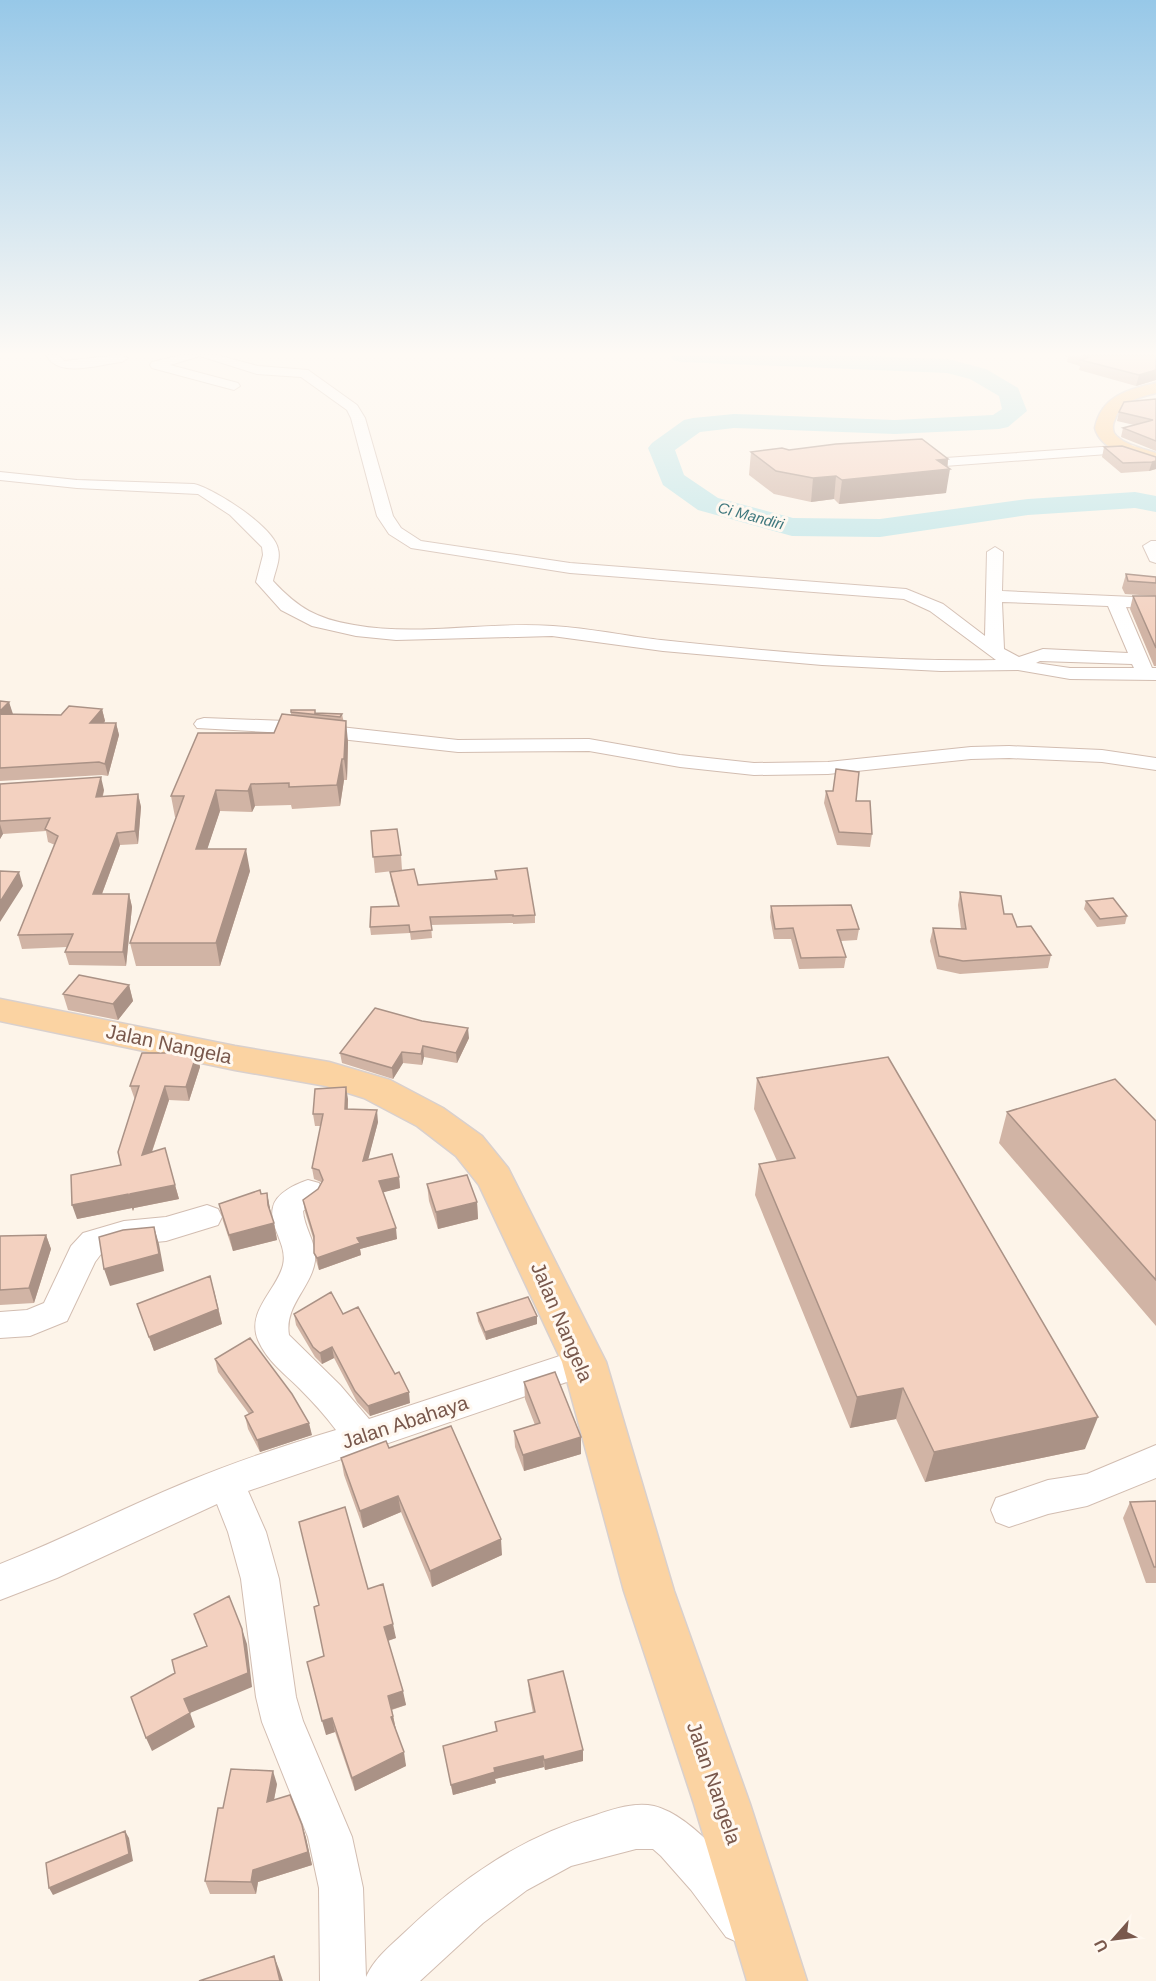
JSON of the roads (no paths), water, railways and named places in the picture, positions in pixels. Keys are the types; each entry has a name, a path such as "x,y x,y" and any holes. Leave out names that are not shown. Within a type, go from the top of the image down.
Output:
{"main road":[{"path":"1127,447 1156,459"},
{"name":"Jalan Nangela","path":"0,1010 235,1058 329,1074 377,1089 422,1112 469,1146 495,1178 562,1312 584,1362 649,1591 722,1804 774,1968"}],"street":[{"path":"366,447 386,516 395,531 407,541 417,545 570,568 906,594 921,598 941,609 995,652 1018,664"},
{"path":"931,463 1130,449"},
{"path":"0,476 77,484 204,490 227,506 270,546 271,555 264,582 271,593 295,614 341,628 417,635 495,630 554,632 783,656 942,665 1018,664 1042,655 1146,668"},
{"path":"1156,546 1151,546 1156,558"},
{"path":"995,552 995,652"},
{"path":"994,589 1156,587"},
{"path":"994,589 1156,603"},
{"path":"1115,601 1146,668"},
{"path":"204,724 286,727 458,746 589,745 680,761 754,769 828,768 971,753 1009,752 1102,756 1156,764"},
{"path":"308,1191 288,1206 287,1213 297,1241 299,1262 295,1278 278,1303 272,1319 272,1332 281,1351 346,1414 362,1437"},
{"path":"0,1325 30,1323 56,1312 82,1255 94,1241 124,1233 166,1229 207,1217"},
{"name":"Jalan Abahaya","path":"0,1582 44,1565 264,1468 584,1362"},
{"path":"1009,1509 1048,1497 1087,1490 1156,1461"},
{"path":"226,1483 247,1532 260,1579 276,1696 283,1722 330,1837 340,1888 343,1981"},
{"path":"388,1981 435,1933 491,1887 560,1848 623,1828 652,1827 669,1834 690,1856 774,1968"}],"waterway":[{"name":"Ci Mandiri","path":"662,447 672,479 708,504 792,527 880,528 1028,507 1135,500 1156,504"}]}
